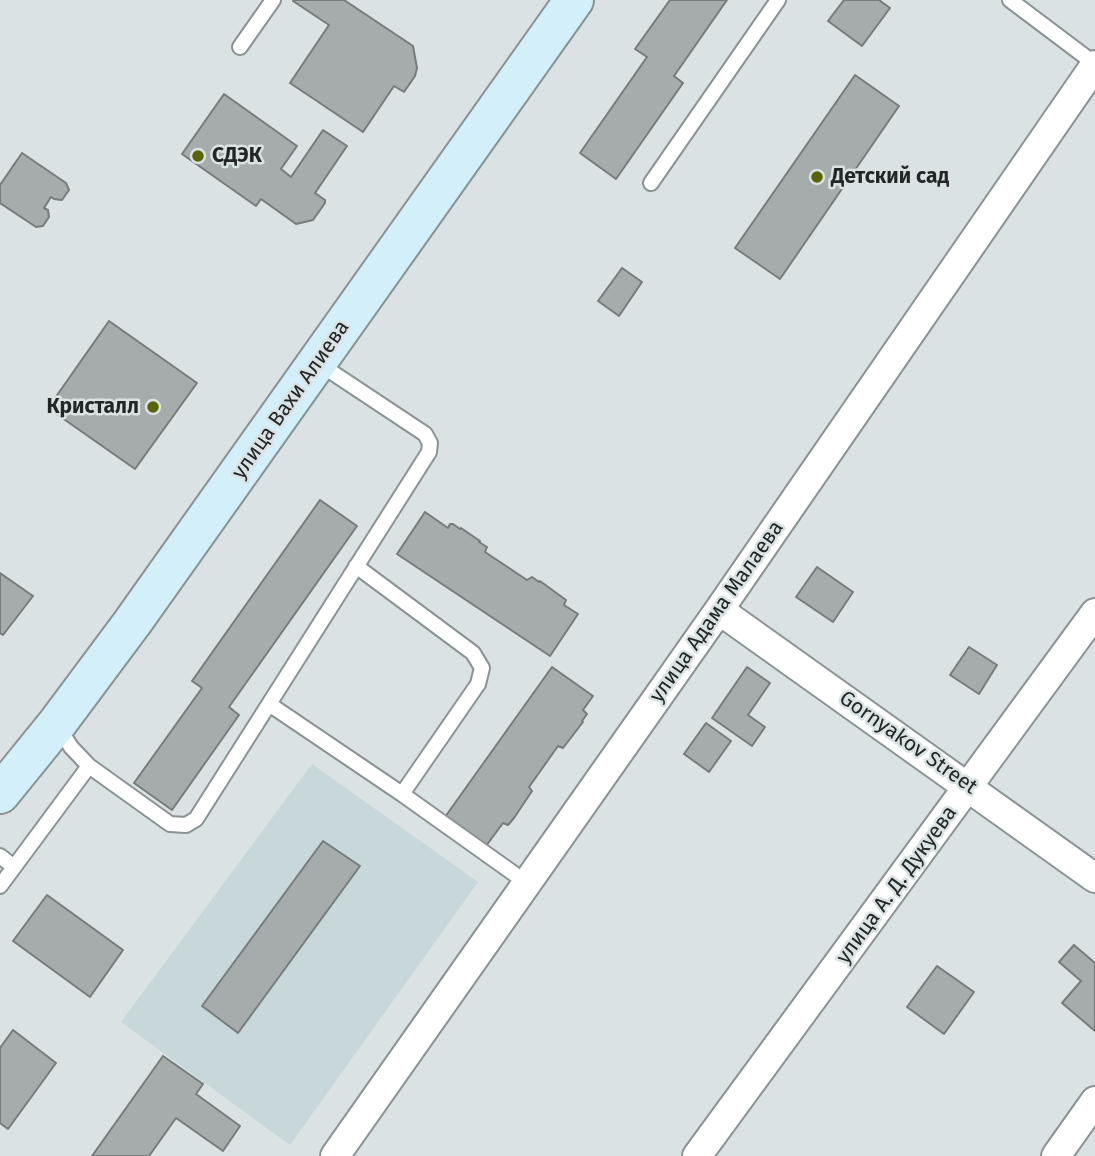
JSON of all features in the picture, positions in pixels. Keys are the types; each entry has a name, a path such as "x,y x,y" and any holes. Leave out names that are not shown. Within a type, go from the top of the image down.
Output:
{"main road":[{"name":"улица Вахи Алиева","path":"0,760 304,352 551,0"},
{"name":"улица Вахи Алиева","path":"0,794 56,725 132,623 574,0"}],"street":[{"name":"улица Адама Малаева","path":"335,1156 719,610 1095,65"},
{"name":"Gornyakov Street","path":"719,610 1095,878"},
{"name":"улица А. Д. Дукуева","path":"697,1156 1095,612"},
{"path":"1056,1156 1095,1101"}],"lane":[{"path":"240,47 273,0"},
{"path":"651,183 778,0"},
{"path":"1010,0 1095,65"},
{"path":"56,725 71,747 89,766 170,824 186,825 196,819 429,452 430,443 425,434 317,363"},
{"path":"356,566 473,653 482,668 478,684 402,794"},
{"path":"269,704 527,883"},
{"path":"0,886 89,766"},
{"path":"0,856 14,867"}],"shaded area":[{"path":"312,764 478,882 290,1145 121,1022"}],"building":[{"path":"294,0 344,0 413,46 417,68 415,76 404,92 394,86 363,132 290,83 329,25"},
{"path":"670,0 727,0 674,76 683,83 616,179 580,153 647,57 635,49"},
{"path":"844,0 879,0 890,8 862,46 828,21"},
{"name":"Детский сад","path":"855,75 899,106 780,279 735,248"},
{"path":"224,94 297,146 281,169 291,177 323,130 347,146 315,193 325,200 325,203 313,220 296,224 261,199 256,206 182,154"},
{"path":"22,153 66,183 69,190 62,200 51,197 44,208 48,210 49,217 43,226 36,227 0,203 0,185"},
{"path":"622,268 642,282 619,316 598,301"},
{"path":"109,321 197,383 135,469 48,408"},
{"path":"320,500 357,526 229,707 239,715 172,810 134,783 202,688 192,681"},
{"path":"425,512 448,528 453,524 461,528 487,547 485,552 527,580 532,577 540,581 566,600 564,605 578,614 550,656 397,554"},
{"path":"817,567 853,592 833,622 796,597"},
{"path":"0,573 33,596 3,635 0,633"},
{"path":"969,647 997,665 979,694 950,675"},
{"path":"552,667 593,696 583,710 587,714 563,748 558,746 529,787 532,791 514,818 508,825 503,823 486,846 445,817"},
{"path":"747,667 770,683 748,715 765,727 752,746 712,718"},
{"path":"706,723 731,741 709,772 684,754"},
{"path":"323,841 360,866 238,1033 202,1006"},
{"path":"47,895 123,950 90,997 13,941"},
{"path":"1074,945 1095,963 1095,1031 1062,1003 1081,981 1059,962"},
{"path":"937,966 974,992 944,1034 907,1007"},
{"path":"13,1030 56,1063 8,1129 0,1123 0,1048"},
{"path":"163,1056 203,1084 196,1094 240,1126 223,1151 176,1118 149,1156 92,1156"}],"place":[{"name":"СДЭК","path":"198,156"},
{"name":"Детский сад","path":"817,177"},
{"name":"Кристалл","path":"153,407"}]}
